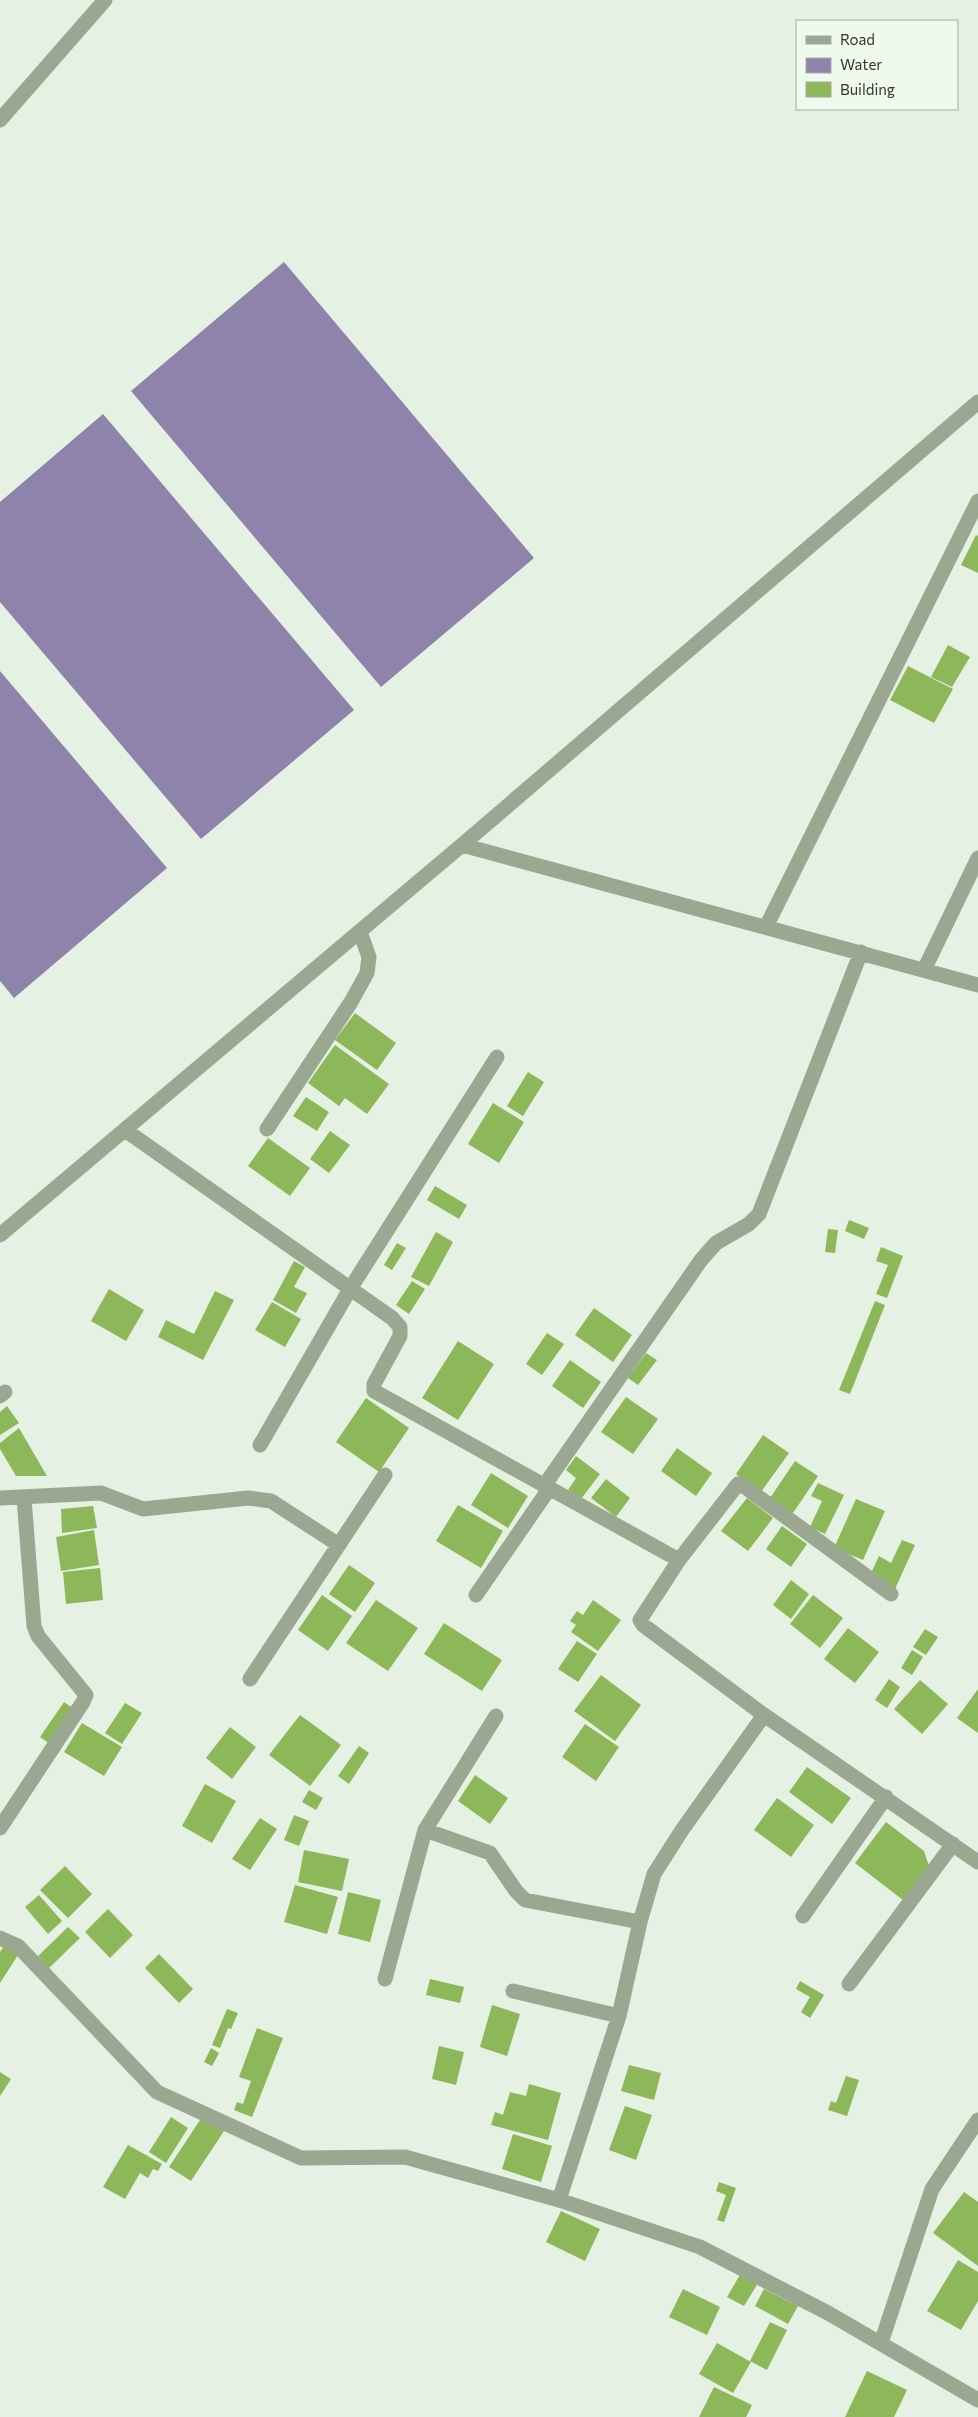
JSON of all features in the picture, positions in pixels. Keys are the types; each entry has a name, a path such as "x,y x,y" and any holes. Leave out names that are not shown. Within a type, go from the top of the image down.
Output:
{"street":[{"path":"0,120 105,0"},
{"path":"0,1235 462,846 977,405"},
{"path":"766,927 978,501"},
{"path":"462,846 978,984"},
{"path":"924,970 978,858"},
{"path":"267,1129 351,1002 367,973 369,957 360,932"},
{"path":"476,1595 546,1487 701,1260 716,1243 749,1224 759,1214 860,952"},
{"path":"260,1446 350,1289 497,1057"},
{"path":"125,1130 392,1318 400,1327 400,1336 374,1384 374,1391 679,1560"},
{"path":"250,1679 385,1476"},
{"path":"892,1594 745,1487 738,1484 679,1560 640,1620 643,1625 764,1715 978,1862"},
{"path":"0,1498 101,1493 143,1509 248,1498 271,1501 339,1545"},
{"path":"0,1828 86,1695 38,1636 34,1626 24,1498"},
{"path":"559,2200 619,2016 640,1922 654,1874 682,1830 764,1715"},
{"path":"385,1979 425,1830 496,1716"},
{"path":"803,1916 886,1797"},
{"path":"425,1830 490,1853 516,1892 525,1900 640,1922"},
{"path":"850,1984 953,1844"},
{"path":"0,1938 18,1946 157,2092 301,2158 405,2156 559,2200 700,2247 828,2312 978,2400"},
{"path":"513,1991 619,2016"},
{"path":"880,2343 932,2189 978,2120"}],"water":[{"path":"284,262 534,558 381,687 131,391"},
{"path":"103,414 354,710 201,839 0,602 0,502"},
{"path":"0,671 167,868 14,998 0,981"}],"building":[{"path":"976,535 978,536 978,573 961,565"},
{"path":"948,645 970,657 952,687 931,677"},
{"path":"908,666 953,689 934,723 890,700"},
{"path":"355,1013 396,1043 377,1070 335,1040"},
{"path":"335,1045 389,1084 367,1114 345,1098 339,1106 308,1083"},
{"path":"528,1072 544,1082 523,1116 507,1106"},
{"path":"306,1097 329,1112 317,1131 293,1116"},
{"path":"493,1103 524,1122 499,1163 468,1144"},
{"path":"330,1131 350,1145 329,1173 310,1159"},
{"path":"268,1138 310,1168 290,1196 248,1166"},
{"path":"435,1186 467,1205 459,1219 427,1200"},
{"path":"849,1220 869,1228 864,1239 845,1231"},
{"path":"828,1229 838,1230 835,1253 825,1252"},
{"path":"436,1232 453,1242 429,1286 411,1277"},
{"path":"397,1243 406,1248 392,1270 384,1265"},
{"path":"881,1247 903,1256 887,1298 876,1294 888,1265 876,1261"},
{"path":"294,1261 305,1267 294,1287 307,1293 296,1313 273,1300"},
{"path":"412,1281 425,1289 409,1314 396,1305"},
{"path":"109,1289 144,1310 126,1341 91,1321"},
{"path":"215,1291 234,1300 203,1360 158,1337 166,1320 194,1334"},
{"path":"875,1301 885,1305 850,1394 839,1390"},
{"path":"272,1302 301,1319 285,1347 255,1330"},
{"path":"594,1308 632,1335 613,1362 575,1335"},
{"path":"547,1333 564,1344 542,1375 526,1364"},
{"path":"458,1341 494,1364 458,1420 422,1398"},
{"path":"646,1353 657,1360 638,1385 628,1378"},
{"path":"570,1360 601,1382 583,1408 552,1386"},
{"path":"626,1397 658,1419 633,1454 601,1432"},
{"path":"366,1398 409,1428 379,1472 336,1442"},
{"path":"7,1406 19,1423 0,1435 0,1412"},
{"path":"19,1428 47,1476 16,1476 0,1449 0,1443"},
{"path":"763,1435 789,1453 761,1492 736,1474"},
{"path":"677,1448 712,1473 696,1496 661,1471"},
{"path":"576,1456 600,1474 581,1499 568,1490 576,1478 566,1470"},
{"path":"795,1461 818,1476 793,1513 770,1498"},
{"path":"491,1473 528,1496 508,1528 471,1505"},
{"path":"606,1479 630,1498 616,1517 591,1498"},
{"path":"818,1483 844,1495 825,1534 810,1527 822,1501 811,1496"},
{"path":"747,1498 773,1518 748,1551 721,1531"},
{"path":"856,1499 885,1511 863,1560 834,1548"},
{"path":"458,1505 503,1531 481,1568 436,1541"},
{"path":"93,1506 97,1528 62,1533 61,1509"},
{"path":"782,1526 807,1544 791,1567 766,1549"},
{"path":"94,1530 99,1565 61,1571 56,1537"},
{"path":"902,1540 915,1545 895,1589 871,1573 879,1556 891,1563"},
{"path":"349,1565 375,1583 355,1612 329,1594"},
{"path":"100,1568 103,1600 66,1604 63,1572"},
{"path":"791,1580 809,1594 791,1619 773,1605"},
{"path":"322,1595 352,1616 328,1651 298,1630"},
{"path":"813,1595 843,1618 820,1648 790,1624"},
{"path":"376,1600 418,1628 388,1671 346,1643"},
{"path":"593,1600 621,1620 598,1651 571,1632 576,1625 570,1621 577,1611 583,1615"},
{"path":"444,1623 502,1660 482,1691 424,1654"},
{"path":"848,1628 879,1652 855,1683 824,1659"},
{"path":"925,1629 938,1637 926,1655 913,1647"},
{"path":"577,1641 597,1654 578,1682 558,1669"},
{"path":"912,1650 923,1657 912,1675 901,1668"},
{"path":"601,1675 641,1705 615,1741 574,1711"},
{"path":"889,1679 900,1687 887,1708 875,1700"},
{"path":"920,1680 948,1704 922,1734 894,1709"},
{"path":"978,1689 978,1733 957,1718"},
{"path":"64,1702 74,1709 50,1744 40,1737"},
{"path":"125,1703 142,1713 122,1744 105,1733"},
{"path":"300,1715 341,1745 310,1786 269,1755"},
{"path":"82,1723 122,1747 104,1776 64,1752"},
{"path":"585,1724 619,1747 596,1781 562,1757"},
{"path":"230,1727 256,1747 232,1779 206,1758"},
{"path":"359,1746 369,1753 349,1784 338,1776"},
{"path":"807,1767 851,1798 832,1824 789,1792"},
{"path":"475,1775 508,1798 490,1824 458,1801"},
{"path":"205,1784 236,1801 212,1843 182,1826"},
{"path":"309,1790 323,1798 316,1810 302,1802"},
{"path":"777,1798 814,1825 791,1857 754,1830"},
{"path":"294,1815 309,1821 299,1846 284,1840"},
{"path":"260,1818 277,1829 250,1870 232,1859"},
{"path":"886,1822 924,1851 929,1866 903,1900 855,1863"},
{"path":"304,1850 349,1859 342,1891 298,1882"},
{"path":"65,1866 92,1894 68,1918 40,1890"},
{"path":"295,1885 338,1897 327,1934 284,1922"},
{"path":"348,1892 381,1900 370,1942 338,1934"},
{"path":"39,1895 62,1921 48,1934 25,1907"},
{"path":"108,1909 133,1935 110,1958 85,1932"},
{"path":"68,1927 80,1938 49,1968 38,1956"},
{"path":"4,1946 18,1955 0,1983 0,1952"},
{"path":"159,1954 193,1989 179,2003 145,1968"},
{"path":"430,1979 464,1987 460,2003 426,1995"},
{"path":"800,1981 824,1995 810,2018 801,2012 810,1997 796,1989"},
{"path":"492,2005 520,2014 507,2056 480,2047"},
{"path":"227,2009 238,2013 231,2029 228,2028 220,2048 212,2045"},
{"path":"257,2028 283,2038 252,2117 234,2110 237,2102 243,2104 251,2081 239,2077"},
{"path":"439,2046 464,2052 456,2085 432,2079"},
{"path":"211,2048 219,2053 212,2066 204,2062"},
{"path":"629,2065 661,2073 654,2100 621,2091"},
{"path":"0,2072 11,2079 0,2096"},
{"path":"846,2076 859,2080 847,2116 828,2110 831,2101 836,2103"},
{"path":"529,2084 561,2093 548,2140 491,2125 495,2112 503,2115 510,2092 526,2096"},
{"path":"625,2106 652,2115 636,2160 609,2150"},
{"path":"204,2114 226,2128 191,2181 169,2167"},
{"path":"171,2117 188,2128 166,2163 149,2152"},
{"path":"513,2134 552,2146 541,2182 502,2169"},
{"path":"128,2145 162,2164 158,2171 153,2169 148,2178 140,2173 125,2199 103,2187"},
{"path":"719,2182 736,2188 724,2222 717,2220 726,2195 716,2191"},
{"path":"964,2192 978,2202 978,2266 933,2233"},
{"path":"561,2211 600,2229 585,2261 546,2242"},
{"path":"958,2260 978,2272 978,2301 961,2330 927,2311"},
{"path":"741,2273 758,2283 744,2306 727,2297"},
{"path":"683,2289 720,2307 707,2335 669,2317"},
{"path":"764,2289 798,2306 788,2324 755,2306"},
{"path":"770,2322 787,2330 767,2370 750,2361"},
{"path":"717,2343 751,2362 733,2393 699,2374"},
{"path":"867,2371 907,2390 894,2417 845,2417"},
{"path":"714,2387 752,2405 746,2417 699,2417"}]}
